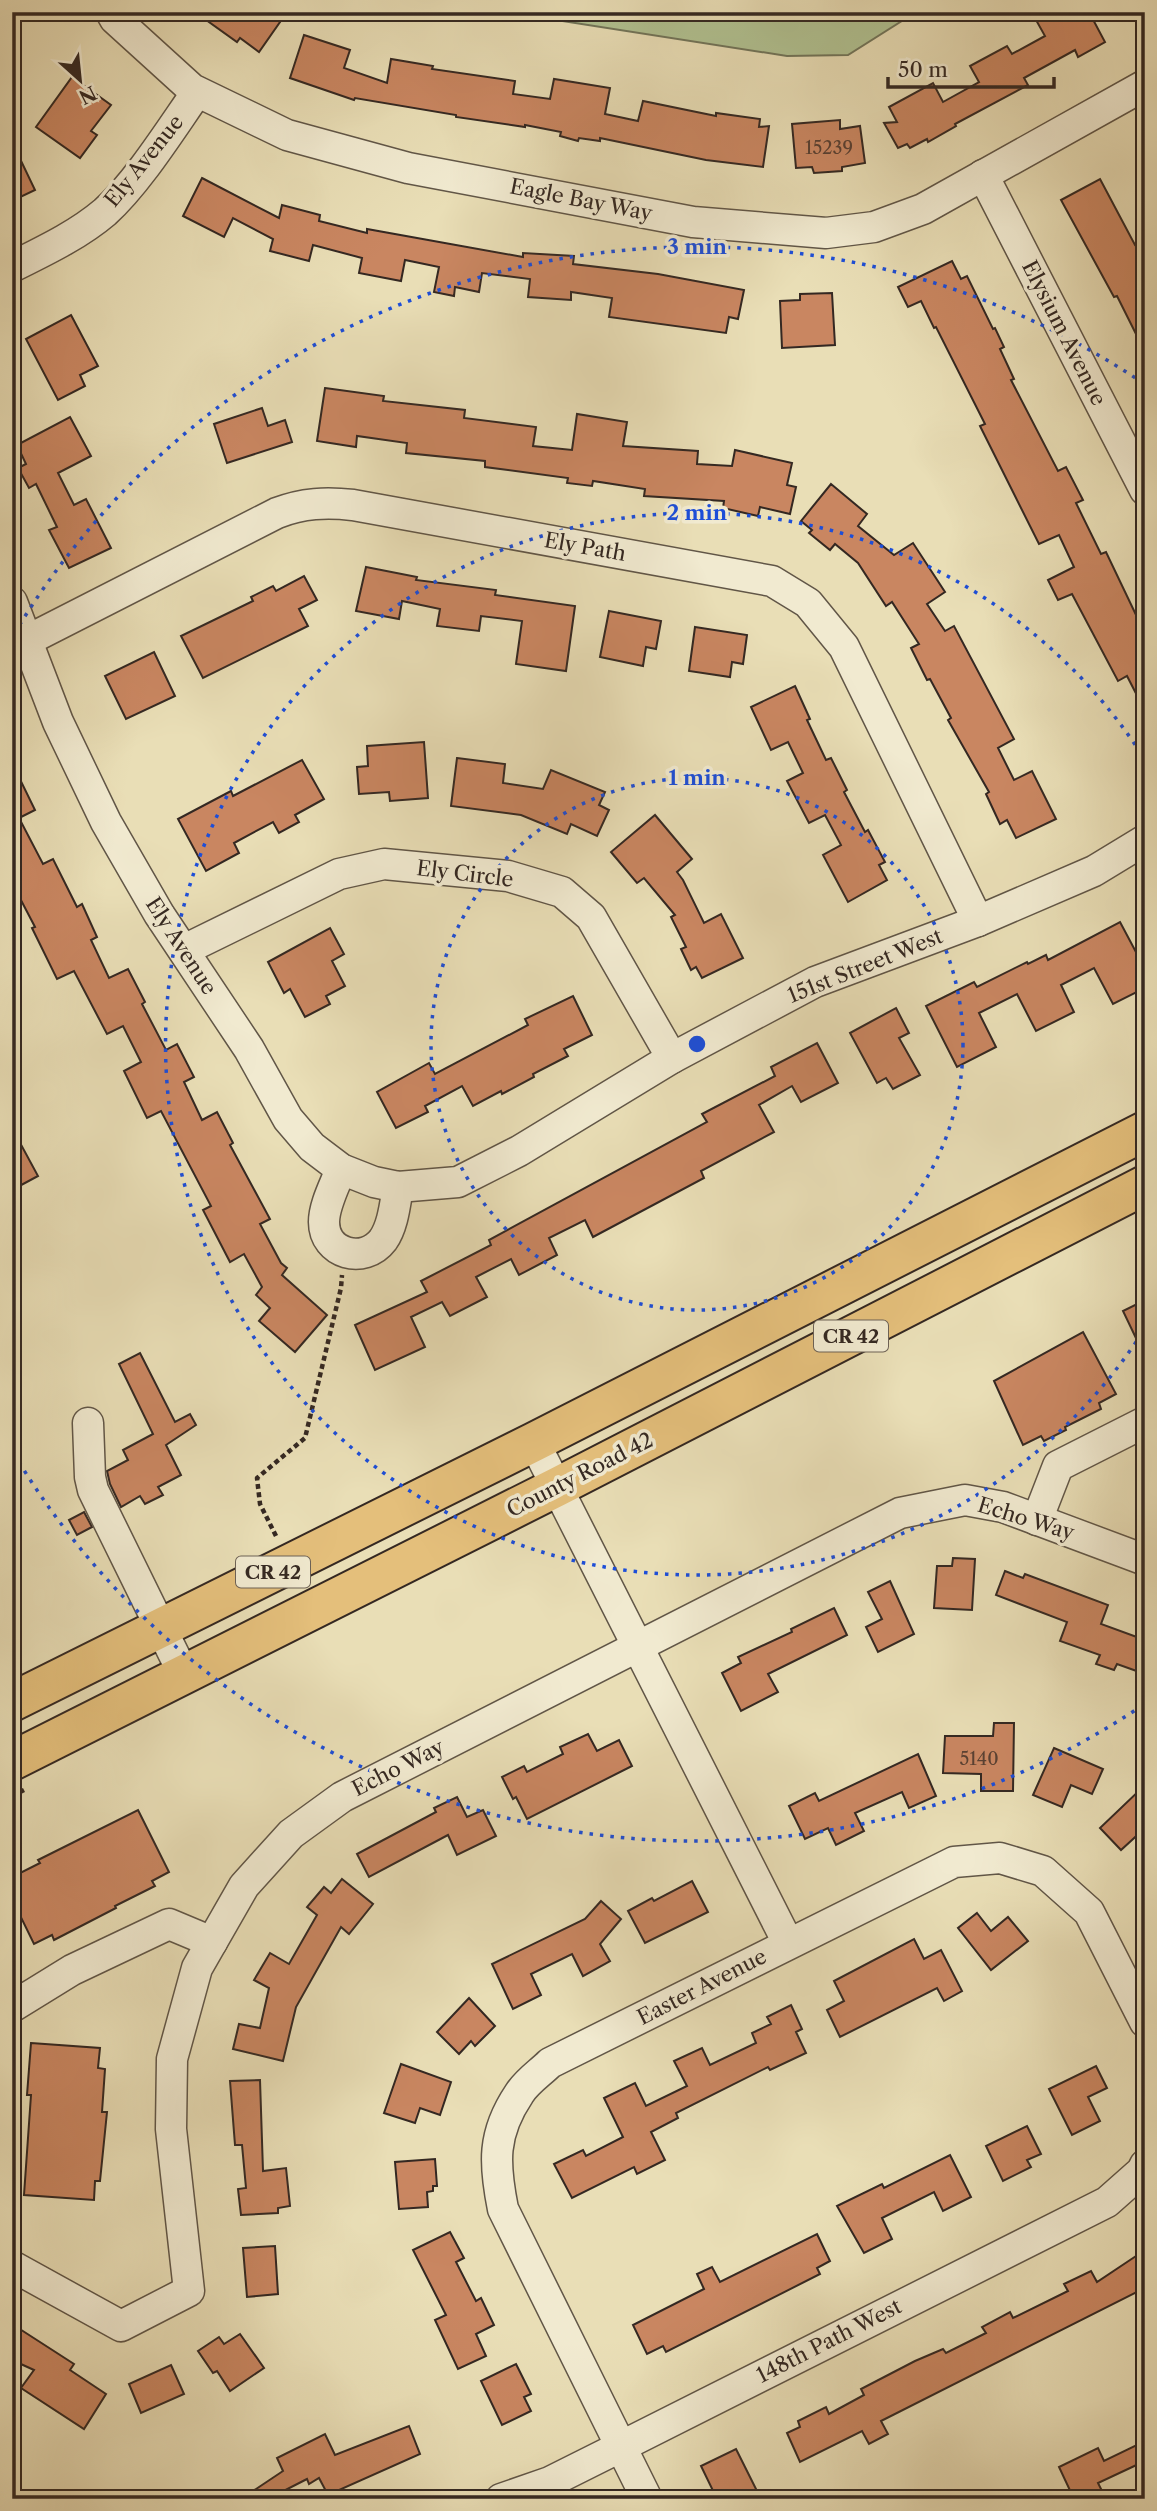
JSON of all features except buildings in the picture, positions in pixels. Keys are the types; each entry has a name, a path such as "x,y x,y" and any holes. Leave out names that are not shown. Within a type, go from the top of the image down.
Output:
{"highway":[{"name":"CR 42","path":"12,1702 534,1442 1145,1131"},
{"name":"County Road 42","path":"12,1762 557,1487 1145,1185"}],"street":[{"name":"Eagle Bay Way","path":"111,12 115,19 197,92 287,135 408,168 692,222 826,233 874,227 923,209 1145,85"},
{"name":"Ely Avenue","path":"12,267 71,236 105,212 142,168 197,92"},
{"name":"Elysium Avenue","path":"983,175 1145,490"},
{"name":"Ely Path","path":"26,641 277,513 320,503 353,505 772,581 808,603 844,647 978,921"},
{"name":"Ely Avenue","path":"12,602 70,747 106,822 159,914 237,1030 288,1119 312,1147 341,1169 374,1182 398,1187 444,1184"},
{"name":"151st Street West","path":"444,1184 458,1182 519,1151 673,1058 815,982 978,921 1094,871 1145,840"},
{"name":"Ely Circle","path":"184,950 339,874 384,864 508,876 562,892 591,917 673,1058"},
{"path":"341,1169 324,1217 325,1231 334,1245 344,1253 358,1254 372,1250 383,1239 390,1224 398,1187"},
{"path":"1037,1520 1058,1466 1145,1422"},
{"path":"88,1423 93,1490 184,1675"},
{"name":"Easter Avenue","path":"534,1442 788,1943 550,2063 519,2092 500,2130 495,2168 503,2209 647,2499"},
{"name":"Echo Way","path":"12,2266 121,2326 189,2291 171,2129 173,2059 197,1968 244,1886 291,1834 342,1797 901,1513 965,1500 1003,1507 1145,1560"},
{"path":"788,1943 954,1862 1000,1858 1043,1871 1089,1912 1145,2022"},
{"path":"12,2007 72,1970 169,1924 212,1941"},
{"name":"148th Path West","path":"501,2499 550,2482 1107,2202 1142,2171 1145,2165"}],"path":[{"path":"276,1536 260,1504 257,1478 305,1438 341,1288 344,1253"}],"green space":[{"path":"505,12 916,12 848,55 787,56"}]}
